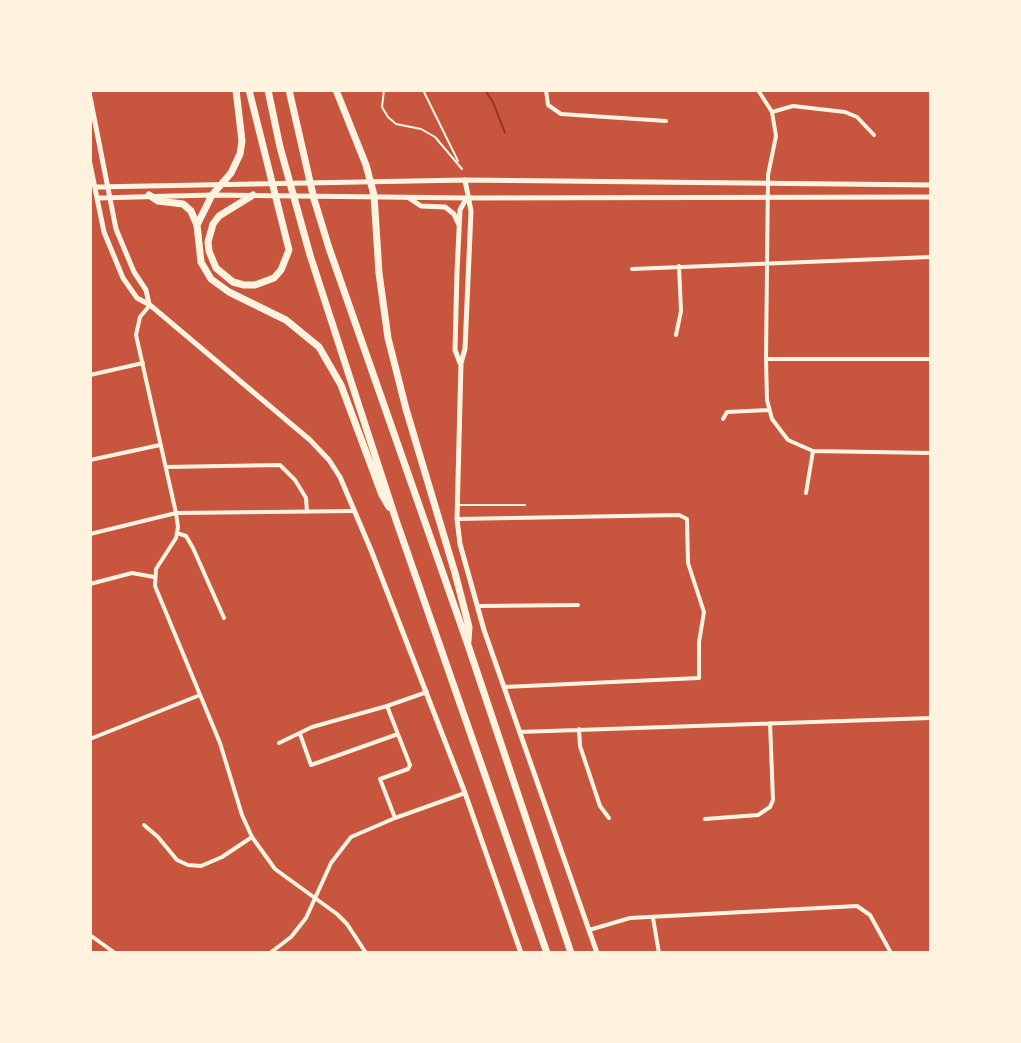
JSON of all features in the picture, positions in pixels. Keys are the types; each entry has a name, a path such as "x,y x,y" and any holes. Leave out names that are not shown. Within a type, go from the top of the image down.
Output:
{"highway":[{"path":"197,225 212,195 231,173 240,154 242,141 236,90"},
{"path":"249,90 289,250 274,278 255,285 233,282 223,276 211,260 208,242 213,224 227,209 253,195"},
{"path":"268,90 294,204 396,520 547,953"},
{"path":"289,90 314,199 329,248 468,645 571,953"},
{"path":"336,90 366,165 374,195 379,273 388,338 469,627 468,645"},
{"path":"149,195 158,201 183,204 191,211 197,225 201,262 211,279 229,292 299,329 327,358 348,403 382,495 396,520"}],"main road":[{"path":"90,97 119,237 134,272 146,290 150,305"},
{"path":"90,164 92,187 98,198 104,232 123,278 137,298 150,305 310,440 334,468 355,511 427,692 521,953"},
{"path":"465,180 471,211 465,349 461,363 457,506 464,566 597,953"},
{"path":"92,187 465,180 931,185"},
{"path":"98,198 149,195 931,197"},
{"path":"408,197 421,206 445,207 454,214 460,227"},
{"path":"461,363 455,350 460,210 467,198"}],"street":[{"path":"546,90 548,105 561,114 666,121"},
{"path":"758,90 772,112 776,136 768,183 768,410 784,436 813,451 931,453"},
{"path":"772,112 793,106 845,112 857,117 874,135"},
{"path":"90,199 98,198"},
{"path":"632,269 931,257"},
{"path":"676,335 681,311 679,266"},
{"path":"150,305 140,317 136,330 176,513 177,533 154,577 157,597 220,743 252,837 275,869 347,924 366,953"},
{"path":"766,359 931,359"},
{"path":"90,375 143,363"},
{"path":"723,419 727,412 768,410"},
{"path":"90,460 160,445"},
{"path":"806,493 813,451"},
{"path":"165,467 280,465 295,480 306,498 307,512"},
{"path":"90,534 176,513 355,511"},
{"path":"457,519 679,515 687,519 688,563 704,612 699,642 699,678 504,687"},
{"path":"177,533 186,536 193,548 224,618"},
{"path":"90,584 132,573 154,577"},
{"path":"476,607 578,605"},
{"path":"279,743 299,733 427,692"},
{"path":"90,739 200,695"},
{"path":"387,706 410,767 382,777 379,782 395,818"},
{"path":"519,732 931,718"},
{"path":"705,819 758,815 770,807 773,800 770,723"},
{"path":"579,729 580,746 595,792 609,818"},
{"path":"299,733 311,765 398,734"},
{"path":"270,953 291,937 306,918 331,863 351,837 465,793"},
{"path":"144,825 177,860 188,865 201,866 222,857 252,837"},
{"path":"589,930 615,920 857,906 870,915 891,953"},
{"path":"653,918 659,953"},
{"path":"90,935 115,953"}],"lane":[{"path":"384,90 382,107 388,117 396,124 421,129 435,137 462,169"},
{"path":"423,90 465,180"},
{"path":"457,506 525,505"}],"waterway":[{"path":"485,90 505,133"}]}
